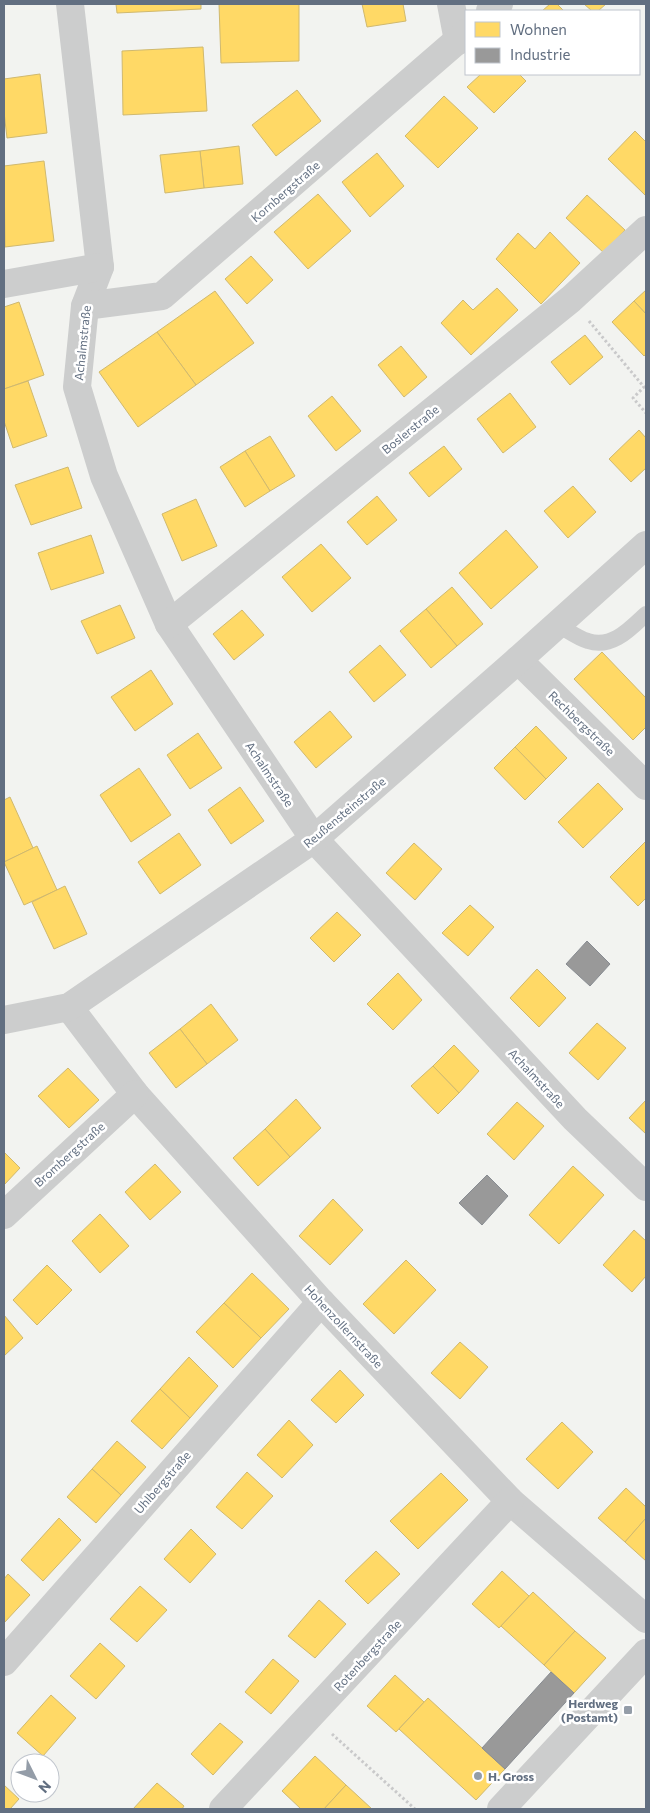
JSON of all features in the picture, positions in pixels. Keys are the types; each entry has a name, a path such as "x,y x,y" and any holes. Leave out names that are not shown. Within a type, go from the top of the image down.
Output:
{"street":[{"name":"Achalmstraße","path":"70,4 100,267 85,306 77,387 104,476 169,624 314,839 575,1119 646,1187"},
{"path":"451,4 462,37"},
{"name":"Kornbergstraße","path":"85,306 162,296 462,37"},
{"name":"Boslerstraße","path":"169,624 571,299 646,230"},
{"path":"4,284 100,267"},
{"name":"Reußensteinstraße","path":"4,1020 69,1008 282,863 314,839 646,545"},
{"name":"Rechbergstraße","path":"518,660 646,786"},
{"name":"Hohenzollernstraße","path":"69,1008 135,1094 321,1302 510,1501 646,1619"},
{"name":"Brombergstraße","path":"4,1214 135,1094"},
{"name":"Uhlbergstraße","path":"4,1662 321,1302"},
{"name":"Rotenbergstraße","path":"223,1809 510,1501"},
{"path":"501,1809 646,1653"}],"lane":[{"path":"556,624 588,641 606,644 618,637 646,614"}],"path":[{"path":"571,299 644,387 632,398 646,412"},
{"path":"312,1715 415,1809"}],"building: Wohnen":[{"path":"116,4 201,4 201,9 117,13"},
{"path":"219,4 299,4 299,61 221,63"},
{"path":"362,4 403,4 406,21 367,27"},
{"path":"550,4 557,4 563,10 543,10"},
{"path":"584,4 606,4 599,10 591,10"},
{"path":"203,47 207,111 123,115 122,51"},
{"path":"40,74 47,133 7,138 4,112 4,79"},
{"path":"480,75 520,75 526,81 494,113 467,87"},
{"path":"297,90 321,121 276,156 252,125"},
{"path":"444,96 478,128 438,168 405,136"},
{"path":"635,131 646,142 646,196 608,159"},
{"path":"239,146 243,184 204,188 200,151"},
{"path":"200,151 204,188 165,193 160,155"},
{"path":"377,153 404,186 370,217 342,182"},
{"path":"44,161 54,241 5,247 4,166"},
{"path":"318,194 351,231 308,269 274,232"},
{"path":"587,195 625,230 604,253 566,218"},
{"path":"550,232 580,263 541,304 496,259 518,233 535,249"},
{"path":"251,256 273,280 247,304 225,279"},
{"path":"497,288 518,310 471,355 441,323 463,300 473,310"},
{"path":"646,290 646,314 634,301"},
{"path":"215,291 254,343 196,385 157,332"},
{"path":"634,301 646,314 646,354 644,356 612,322"},
{"path":"19,302 44,375 4,389 4,307"},
{"path":"157,332 196,385 138,427 99,372"},
{"path":"585,335 603,357 570,385 551,362"},
{"path":"401,346 427,377 404,397 378,365"},
{"path":"28,381 47,436 13,448 4,421 4,389"},
{"path":"510,393 536,427 503,453 477,419"},
{"path":"332,396 361,431 336,451 308,416"},
{"path":"639,430 646,438 646,468 631,482 609,459"},
{"path":"270,436 295,476 270,491 245,451"},
{"path":"444,446 462,469 429,497 409,473"},
{"path":"245,451 270,491 245,507 220,467"},
{"path":"68,467 82,508 31,525 15,485"},
{"path":"573,486 596,512 568,538 544,511"},
{"path":"377,496 397,520 367,545 347,522"},
{"path":"196,499 217,546 182,561 162,514"},
{"path":"506,530 538,567 491,609 459,573"},
{"path":"91,535 104,573 51,590 38,553"},
{"path":"321,544 351,578 312,612 282,577"},
{"path":"452,587 483,624 457,646 426,609"},
{"path":"120,605 135,638 97,654 81,621"},
{"path":"426,609 457,646 431,668 400,631"},
{"path":"242,610 264,635 234,660 213,634"},
{"path":"380,645 406,675 374,702 349,672"},
{"path":"602,652 646,698 646,727 633,740 574,679"},
{"path":"151,670 173,704 135,731 111,697"},
{"path":"330,711 352,737 316,768 294,742"},
{"path":"536,726 567,758 546,779 515,747"},
{"path":"198,733 222,768 190,789 167,755"},
{"path":"515,747 546,779 525,800 494,768"},
{"path":"139,768 171,815 131,842 100,795"},
{"path":"598,783 623,809 583,848 558,822"},
{"path":"240,787 264,821 231,844 208,810"},
{"path":"10,797 33,848 4,862 4,800"},
{"path":"179,833 201,865 160,894 138,862"},
{"path":"646,841 646,898 638,906 610,877"},
{"path":"414,843 442,869 415,900 386,873"},
{"path":"37,846 57,890 24,905 4,862"},
{"path":"65,886 87,934 54,949 32,902"},
{"path":"470,905 494,927 468,956 442,933"},
{"path":"337,912 361,935 334,962 310,938"},
{"path":"537,969 566,998 539,1027 510,998"},
{"path":"398,973 422,1000 393,1030 367,1004"},
{"path":"211,1004 238,1040 207,1064 180,1029"},
{"path":"597,1023 626,1048 598,1080 569,1053"},
{"path":"180,1029 207,1064 176,1088 149,1053"},
{"path":"454,1045 479,1071 459,1093 433,1066"},
{"path":"433,1066 459,1093 438,1114 411,1086"},
{"path":"68,1068 99,1100 69,1128 38,1096"},
{"path":"296,1099 321,1128 290,1157 265,1129"},
{"path":"646,1100 646,1134 629,1118"},
{"path":"517,1102 544,1126 514,1160 487,1134"},
{"path":"265,1129 290,1157 258,1186 233,1158"},
{"path":"4,1152 20,1168 4,1185"},
{"path":"155,1164 181,1192 150,1220 125,1192"},
{"path":"573,1166 604,1195 559,1244 529,1215"},
{"path":"333,1199 363,1230 330,1265 299,1236"},
{"path":"100,1214 129,1246 100,1273 72,1241"},
{"path":"634,1230 646,1241 646,1276 632,1292 603,1265"},
{"path":"406,1260 436,1290 394,1334 363,1304"},
{"path":"47,1265 72,1290 37,1325 13,1300"},
{"path":"252,1273 289,1309 261,1338 224,1303"},
{"path":"224,1303 261,1338 233,1368 196,1332"},
{"path":"4,1315 23,1338 4,1356"},
{"path":"460,1342 488,1367 460,1399 431,1373"},
{"path":"189,1357 218,1386 190,1418 160,1389"},
{"path":"340,1370 364,1395 336,1423 311,1400"},
{"path":"160,1389 190,1418 162,1449 131,1421"},
{"path":"289,1420 313,1445 282,1478 257,1455"},
{"path":"562,1422 593,1452 558,1489 526,1459"},
{"path":"117,1441 146,1467 121,1495 92,1469"},
{"path":"92,1469 121,1495 96,1523 67,1497"},
{"path":"247,1472 273,1496 242,1529 216,1507"},
{"path":"441,1473 468,1500 418,1549 390,1521"},
{"path":"626,1488 646,1507 646,1518 625,1542 598,1518"},
{"path":"59,1518 81,1540 43,1581 21,1560"},
{"path":"646,1518 646,1561 625,1542"},
{"path":"191,1529 216,1554 190,1583 164,1559"},
{"path":"376,1551 400,1574 368,1604 345,1581"},
{"path":"502,1571 529,1596 499,1628 472,1604"},
{"path":"8,1574 30,1595 4,1623 4,1579"},
{"path":"140,1586 167,1610 137,1642 110,1619"},
{"path":"533,1592 575,1631 544,1665 501,1626"},
{"path":"319,1600 346,1624 315,1658 288,1636"},
{"path":"575,1631 606,1658 574,1693 544,1665"},
{"path":"100,1643 125,1666 96,1699 70,1676"},
{"path":"273,1659 299,1681 271,1714 245,1692"},
{"path":"395,1675 424,1702 396,1732 367,1706"},
{"path":"51,1695 76,1718 46,1753 40,1753 17,1733"},
{"path":"428,1698 505,1769 476,1800 399,1729"},
{"path":"220,1723 243,1742 213,1775 191,1754"},
{"path":"315,1756 346,1785 324,1809 301,1809 282,1791"},
{"path":"157,1783 184,1806 182,1809 133,1809"},
{"path":"4,1785 10,1791 10,1803 15,1803 10,1809 4,1809"},
{"path":"346,1785 372,1809 324,1809"}],"building: Industrie":[{"path":"587,941 610,964 590,986 566,964"},
{"path":"487,1175 508,1196 482,1225 459,1203"},
{"path":"551,1672 574,1693 505,1769 482,1748"}],"place":[{"name":"Herdweg (Postamt)","path":"628,1710"},
{"name":"H. Gross","path":"478,1776"}]}
